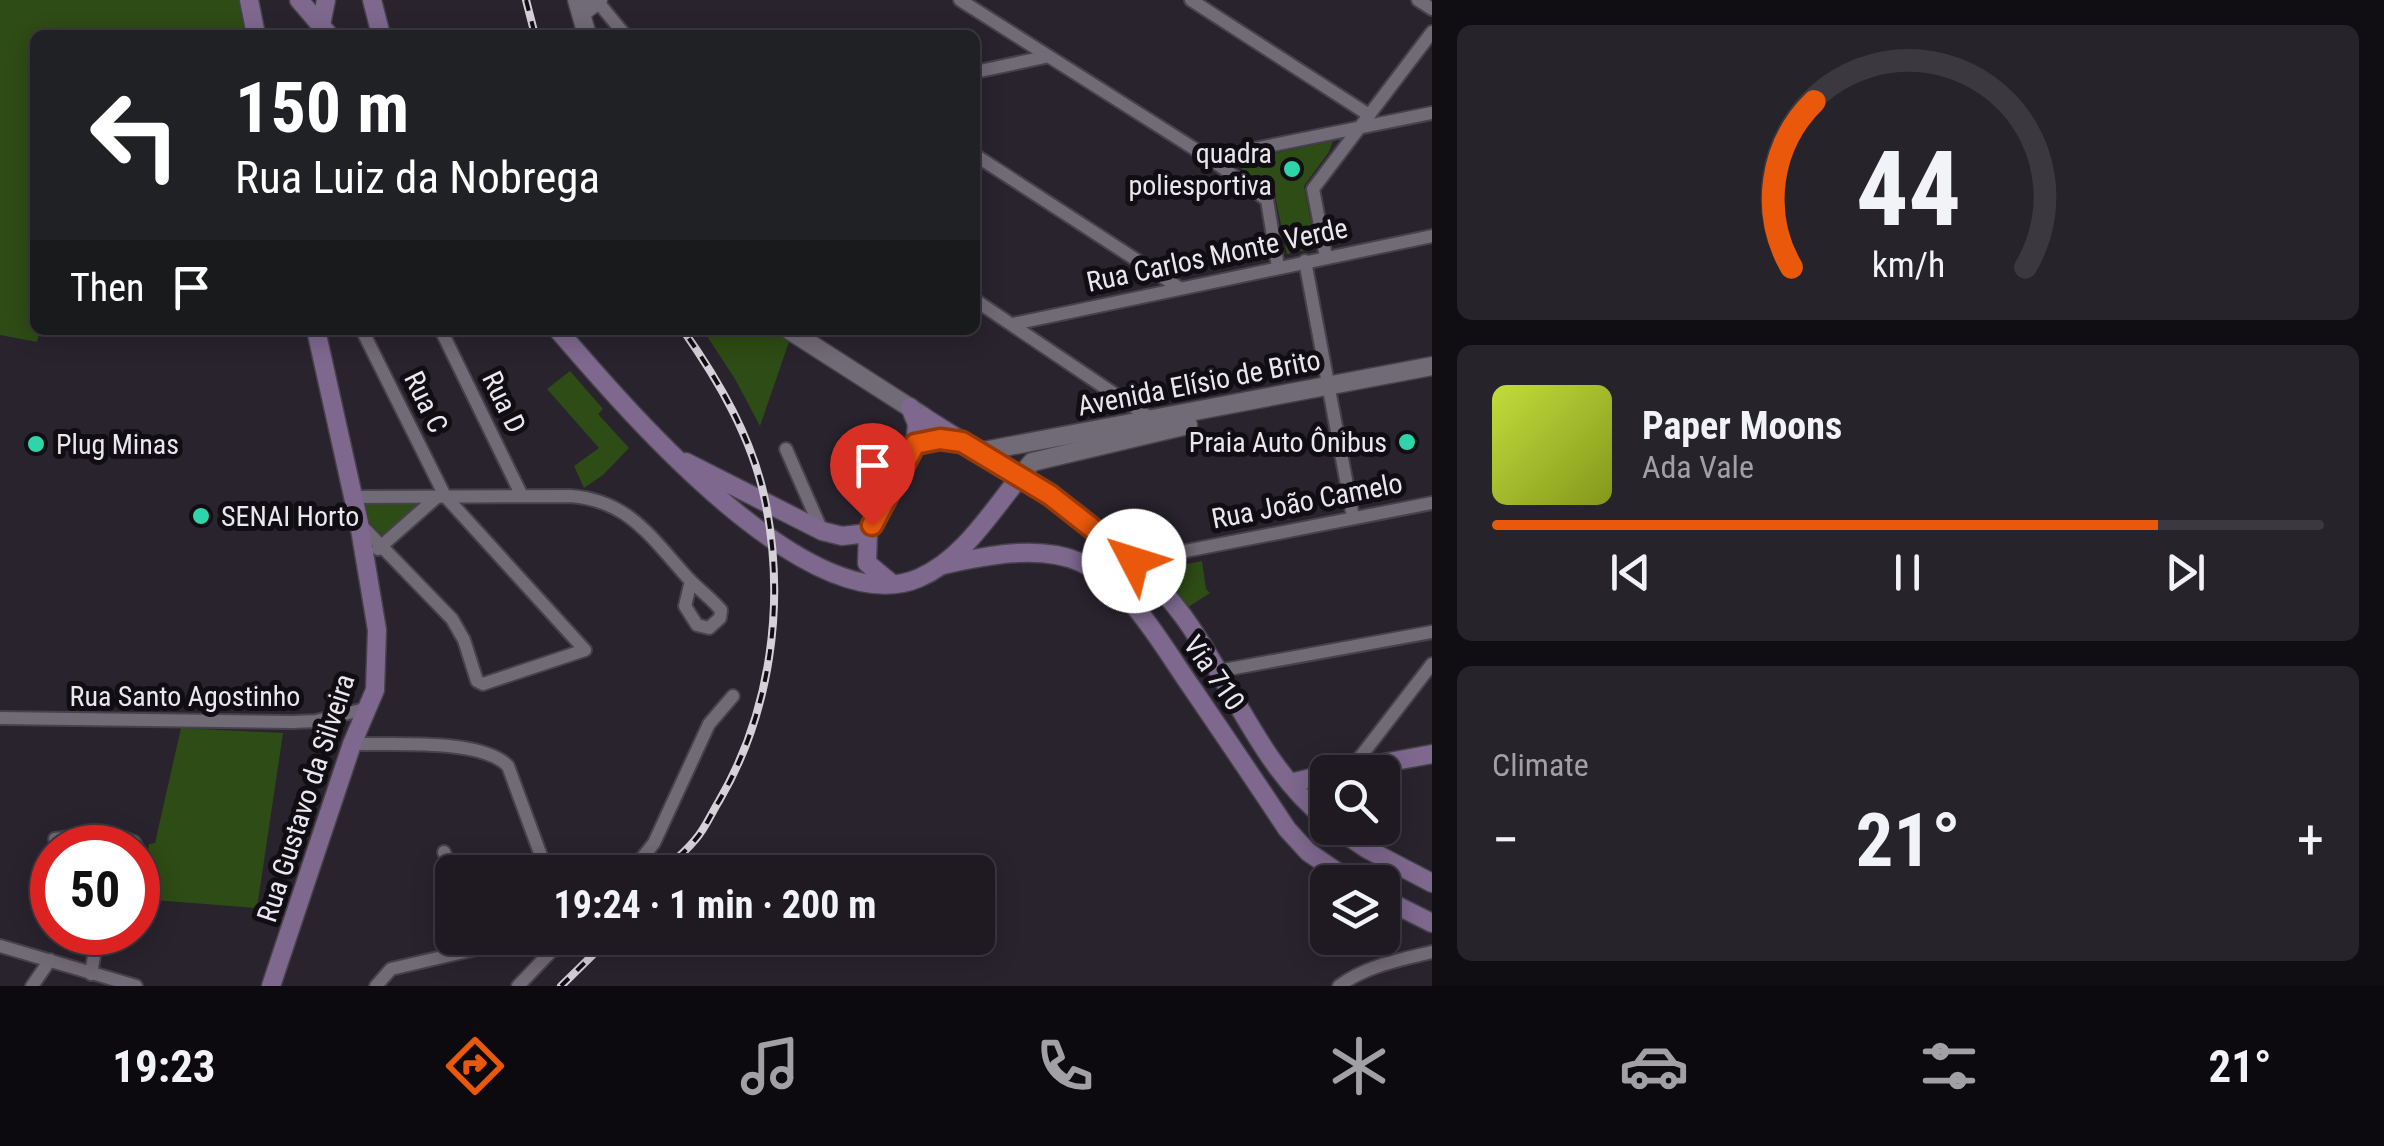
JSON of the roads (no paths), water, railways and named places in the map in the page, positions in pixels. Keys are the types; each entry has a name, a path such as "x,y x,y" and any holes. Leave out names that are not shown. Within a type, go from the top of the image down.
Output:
{"main road":[{"path":"249,0 255,30"},
{"path":"298,0 322,30"},
{"path":"324,30 326,0"},
{"path":"372,0 380,30"},
{"name":"Rua Gustavo da Silveira","path":"272,986 352,744 374,690 376,630 365,560 317,335"},
{"path":"563,335 708,490 746,519 843,580 892,584 916,580 991,518 1020,477"},
{"path":"892,584 867,563 868,533 915,444 917,412"},
{"path":"917,412 1020,477 1134,561 1181,614 1252,729 1290,783 1310,803"},
{"path":"915,444 940,439 970,446"},
{"path":"672,456 822,531 842,536 868,533"},
{"name":"Via 710","path":"937,566 1016,554 1060,556 1082,563 1101,576 1135,607 1287,829 1308,852 1327,865"},
{"path":"1400,760 1432,754"},
{"path":"1290,783 1310,778"},
{"path":"1361,845 1432,883"},
{"path":"1400,907 1432,923"}],"street":[{"path":"579,6 597,0 620,30"},
{"path":"960,0 1267,200 1278,267"},
{"path":"1191,0 1369,115"},
{"path":"1418,0 1432,9"},
{"path":"1326,257 1312,189 1432,32"},
{"path":"980,71 1045,57"},
{"path":"1208,158 1432,114"},
{"path":"980,158 1178,287"},
{"name":"Rua Carlos Monte Verde","path":"1013,324 1432,236"},
{"path":"1305,262 1353,517"},
{"path":"980,303 1154,426"},
{"name":"Rua C","path":"364,335 441,496 585,650 483,684 476,682 464,640 452,619 382,545"},
{"name":"Rua D","path":"443,335 522,496"},
{"path":"797,335 917,412"},
{"name":"Avenida Elísio de Brito","path":"970,446 1154,426 1432,366"},
{"name":"Avenida Elísio de Brito","path":"1330,391 1432,376"},
{"name":"Avenida Elísio de Brito","path":"1020,477 1032,462 1154,426"},
{"path":"786,449 822,531"},
{"path":"365,560 441,496"},
{"path":"353,497 570,496 602,500 645,528 691,582"},
{"name":"Rua João Camelo","path":"1134,561 1432,503"},
{"path":"359,523 382,545"},
{"path":"1218,671 1432,632"},
{"path":"1356,755 1432,664"},
{"path":"645,855 709,724 733,696"},
{"name":"Rua Santo Agostinho","path":"0,718 293,722 369,708"},
{"path":"352,744 468,748 501,758 508,766 542,855"},
{"path":"0,946 136,986"},
{"path":"1339,986 1353,976 1396,960 1432,952"},
{"path":"92,974 95,955"},
{"path":"376,986 390,970 443,955"},
{"path":"518,986 548,955"},
{"path":"32,986 50,960"}],"railway":[{"path":"526,0 534,30"},
{"path":"681,855 699,836 719,801 751,731 769,655 774,578 765,500 752,454 733,411 686,335"},
{"path":"561,986 593,955"}],"place":[{"name":"quadra poliesportiva","path":"1292,169"},
{"name":"Praia Auto Ônibus","path":"1407,442"},
{"name":"Plug Minas","path":"36,444"},
{"name":"SENAI Horto","path":"201,516"}]}
